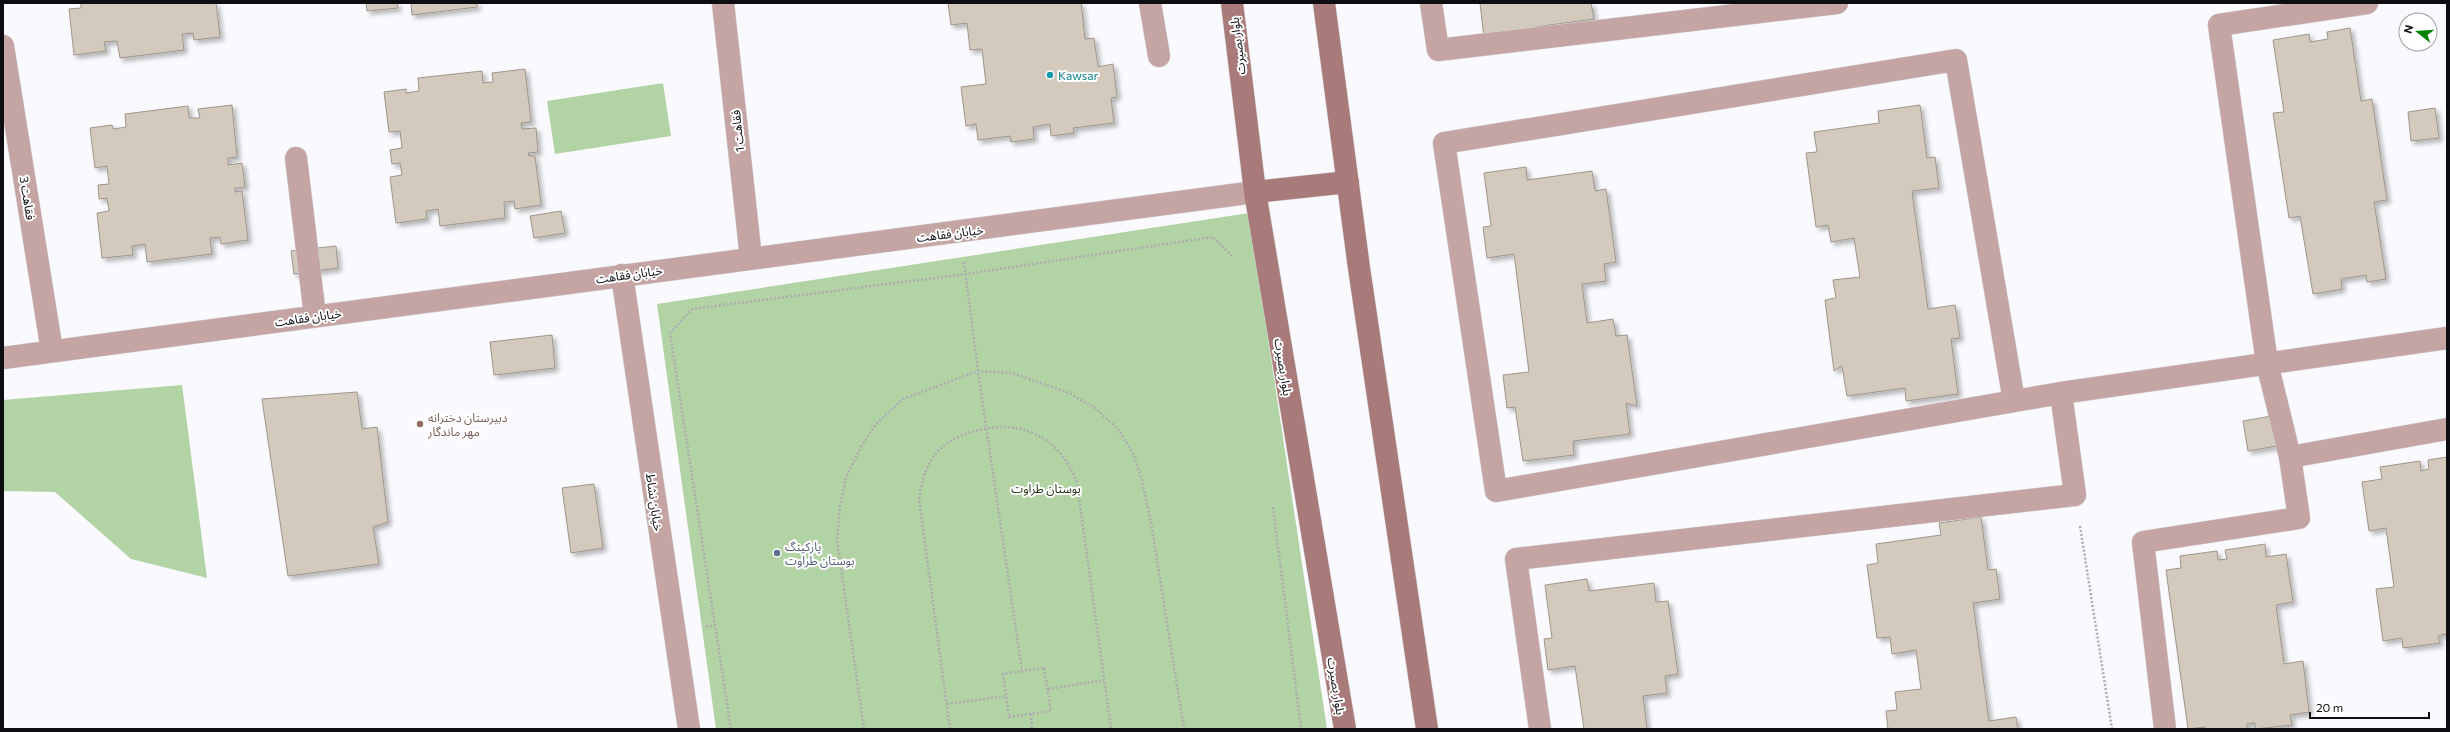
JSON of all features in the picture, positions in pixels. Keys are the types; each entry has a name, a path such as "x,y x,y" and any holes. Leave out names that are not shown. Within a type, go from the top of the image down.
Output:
{"main road":[{"name":"بلوار بصیرت","path":"1232,3 1255,192 1345,729"},
{"path":"1324,3 1348,182 1428,729"},
{"path":"1255,192 1348,182"}],"street":[{"name":"فقاهت 1","path":"722,3 752,258"},
{"path":"1150,3 1159,56"},
{"path":"1431,3 1438,50 1837,3"},
{"path":"2165,729 2143,542 2299,518 2290,457 2267,363 2219,25 2367,3"},
{"name":"فقاهت 3","path":"3,46 52,351"},
{"path":"2014,401 1956,60 1444,143 1496,491 2061,393 2447,338"},
{"path":"296,158 315,316"},
{"name":"خیابان فقاهت","path":"3,358 1255,192"},
{"name":"خیابان نشاط","path":"622,275 689,729"},
{"path":"1540,729 1516,559 2075,495 2061,393"},
{"path":"2290,457 2447,429"}],"path":[{"path":"960,232 978,371 1022,671"},
{"path":"731,729 670,333 692,309 966,274 1213,237 1235,258"},
{"path":"864,729 837,540 840,506 846,476 860,447 876,424 903,399 978,371 1012,373 1068,393 1095,408 1118,429 1133,453 1142,480 1150,522 1184,729"},
{"path":"950,729 919,499 922,478 940,449 964,434 987,428 1008,426 1041,436 1055,447 1073,470 1077,482 1111,729"},
{"path":"2075,495 2112,729"},
{"path":"1272,500 1301,729"},
{"path":"1044,668 1048,689 1051,711 1009,718 1003,674 1044,668"},
{"path":"1048,689 1104,680"},
{"path":"947,704 1006,696"},
{"path":"1031,714 1032,729"}],"green space":[{"path":"663,83 671,136 555,154 547,101"},
{"name":"بوستان طراوت","path":"1249,213 1327,729 716,729 657,304"},
{"path":"182,385 207,578 131,559 55,492 3,491 3,400"}],"building":[{"path":"81,3 216,3 220,37 194,40 193,33 182,34 184,50 120,58 117,41 104,42 106,51 74,55 69,9 81,8"},
{"path":"366,3 397,3 398,8 367,11"},
{"path":"411,3 477,3 477,7 412,15"},
{"name":"Kawsar","path":"948,3 1081,3 1085,39 1094,38 1098,67 1113,64 1117,97 1111,98 1114,123 1073,128 1074,133 1051,136 1050,124 1033,127 1034,139 1011,142 1010,136 978,140 976,124 966,126 961,87 986,84 982,49 970,50 967,23 951,25"},
{"path":"1480,3 1591,3 1594,19 1535,27 1537,41 1485,47"},
{"path":"2350,28 2361,101 2372,99 2387,200 2374,202 2386,279 2367,282 2366,275 2341,279 2342,289 2313,294 2300,216 2289,218 2273,113 2284,112 2273,40 2309,34 2310,42 2328,39 2327,32"},
{"path":"525,69 531,122 521,123 522,129 536,128 538,152 528,153 529,156 535,156 541,205 515,209 514,201 504,202 505,218 440,226 438,209 426,211 427,219 396,223 390,177 402,175 400,163 392,164 390,150 402,148 400,131 389,132 384,92 406,89 406,93 419,91 418,78 482,71 483,83 493,82 492,73"},
{"path":"232,105 237,157 228,158 228,165 242,163 245,187 235,188 235,192 242,191 248,240 221,244 220,237 210,238 212,254 147,262 145,244 132,246 133,255 102,258 97,213 109,211 107,198 99,199 98,185 109,184 107,166 95,168 90,128 112,125 113,129 126,127 125,114 188,106 189,118 200,118 198,109"},
{"path":"1920,105 1927,158 1935,157 1939,188 1912,191 1928,309 1955,305 1960,338 1951,339 1958,394 1906,401 1905,388 1847,396 1842,366 1834,371 1825,300 1836,298 1833,280 1860,277 1854,238 1831,242 1828,225 1816,227 1806,153 1817,152 1814,132 1879,123 1878,111"},
{"path":"2435,108 2439,138 2411,141 2408,112"},
{"path":"1526,167 1527,180 1592,171 1595,191 1606,189 1616,262 1604,264 1606,281 1582,284 1587,323 1613,319 1616,336 1627,335 1637,406 1626,403 1630,434 1573,441 1574,455 1523,461 1515,407 1507,408 1503,375 1529,372 1514,254 1487,258 1483,227 1491,226 1484,173"},
{"path":"561,211 565,233 534,238 530,216"},
{"path":"336,246 338,268 294,274 291,251"},
{"path":"552,335 555,368 494,375 490,342"},
{"path":"357,392 362,429 377,427 388,522 373,527 379,564 288,576 262,399"},
{"path":"2283,414 2288,444 2248,451 2243,421"},
{"path":"2447,457 2447,640 2446,634 2438,636 2440,643 2403,648 2402,638 2383,641 2376,589 2394,587 2386,528 2369,531 2362,482 2382,479 2380,467 2420,461 2421,471 2429,469 2428,460"},
{"path":"594,484 603,548 571,553 562,488"},
{"path":"1981,517 1988,570 1996,569 2000,599 1973,603 1989,721 2016,717 2018,729 1888,729 1886,711 1897,710 1895,692 1921,689 1916,650 1892,654 1890,637 1877,638 1867,565 1878,563 1876,544 1941,535 1939,523"},
{"path":"2265,544 2266,557 2286,554 2293,602 2276,605 2284,664 2303,661 2309,712 2290,715 2292,725 2255,729 2255,723 2247,724 2247,729 2205,729 2205,727 2188,729 2166,570 2181,568 2180,556 2217,551 2218,560 2227,559 2225,550"},
{"path":"1587,579 1589,591 1654,583 1656,602 1668,601 1678,674 1665,676 1667,693 1643,696 1647,729 1584,729 1575,666 1548,670 1544,639 1552,638 1545,585"}],"place":[{"name":"Kawsar","path":"1050,75"},
{"name":"دبیرستان دخترانه مهر ماندگار","path":"420,424"},
{"name":"پارکینگ بوستان طراوت","path":"777,553"}]}
